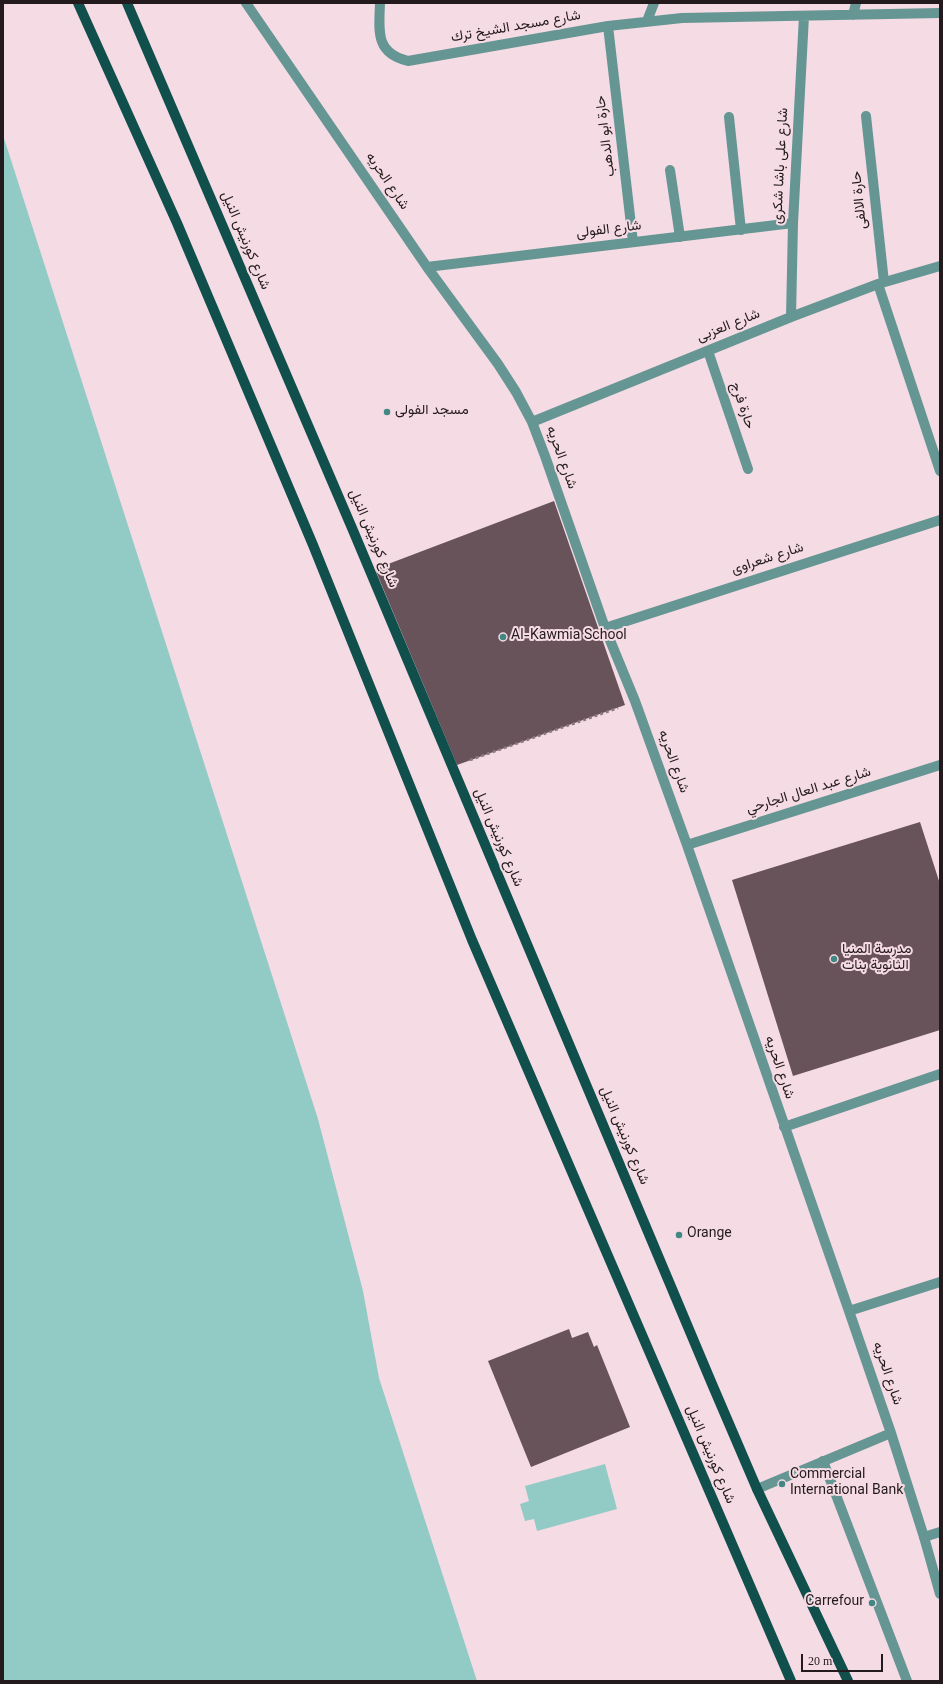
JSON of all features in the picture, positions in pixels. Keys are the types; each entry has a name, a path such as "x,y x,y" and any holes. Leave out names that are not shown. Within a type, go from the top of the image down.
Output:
{"main road":[{"name":"شارع كورنيش النيل","path":"78,3 178,223 316,552 472,940 792,1681"},
{"name":"شارع كورنيش النيل","path":"127,3 349,521 757,1488 848,1681"}],"street":[{"name":"شارع الحريه","path":"246,3 427,267 498,364 516,392 532,422 546,456 604,628 635,701 849,1311 891,1433 940,1594"},
{"name":"شارع مسجد الشيخ ترك","path":"380,3 379,30 381,41 387,51 396,58 408,61 415,61 608,26 647,21 682,18 940,13"},
{"path":"647,21 654,3"},
{"path":"853,15 856,3"},
{"name":"شارع على باشا شكرى","path":"791,317 793,223 804,16"},
{"name":"حارة ابو الدهب","path":"608,26 633,242"},
{"name":"حارة الالفى","path":"866,116 881,283 940,471"},
{"path":"729,117 741,230"},
{"path":"670,170 680,237"},
{"name":"شارع الفولى","path":"427,267 793,223"},
{"name":"شارع العزبى","path":"532,422 791,317 881,283 940,266"},
{"name":"حارة فرج","path":"708,351 748,469"},
{"name":"شارع شعراوى","path":"604,628 940,520"},
{"name":"شارع عبد العال الجارحي","path":"686,845 940,765"},
{"path":"784,1126 940,1074"},
{"path":"849,1311 940,1282"},
{"path":"757,1488 891,1433"},
{"path":"823,1461 907,1681"},
{"path":"924,1538 940,1532"}],"path":[{"path":"452,766 635,701"}],"water":[{"path":"3,135 318,1119 363,1291 379,1378 477,1681 3,1681"},
{"path":"605,1464 617,1509 537,1531 534,1519 525,1521 520,1504 529,1501 525,1486"}],"building":[{"name":"Al-Kawmia School","path":"554,501 625,705 457,765 375,569"},
{"name":"مدرسة المنيا الثانوية بنات","path":"920,822 940,884 940,1030 793,1076 732,880"},
{"path":"569,1329 572,1338 588,1332 594,1347 597,1345 630,1427 531,1467 488,1361"}],"place":[{"name":"مسجد الفولى","path":"387,412"},
{"name":"Al-Kawmia School","path":"503,637"},
{"name":"مدرسة المنيا الثانوية بنات","path":"834,959"},
{"name":"Orange","path":"679,1235"},
{"name":"Commercial International Bank","path":"782,1484"},
{"name":"Carrefour","path":"872,1603"}]}
